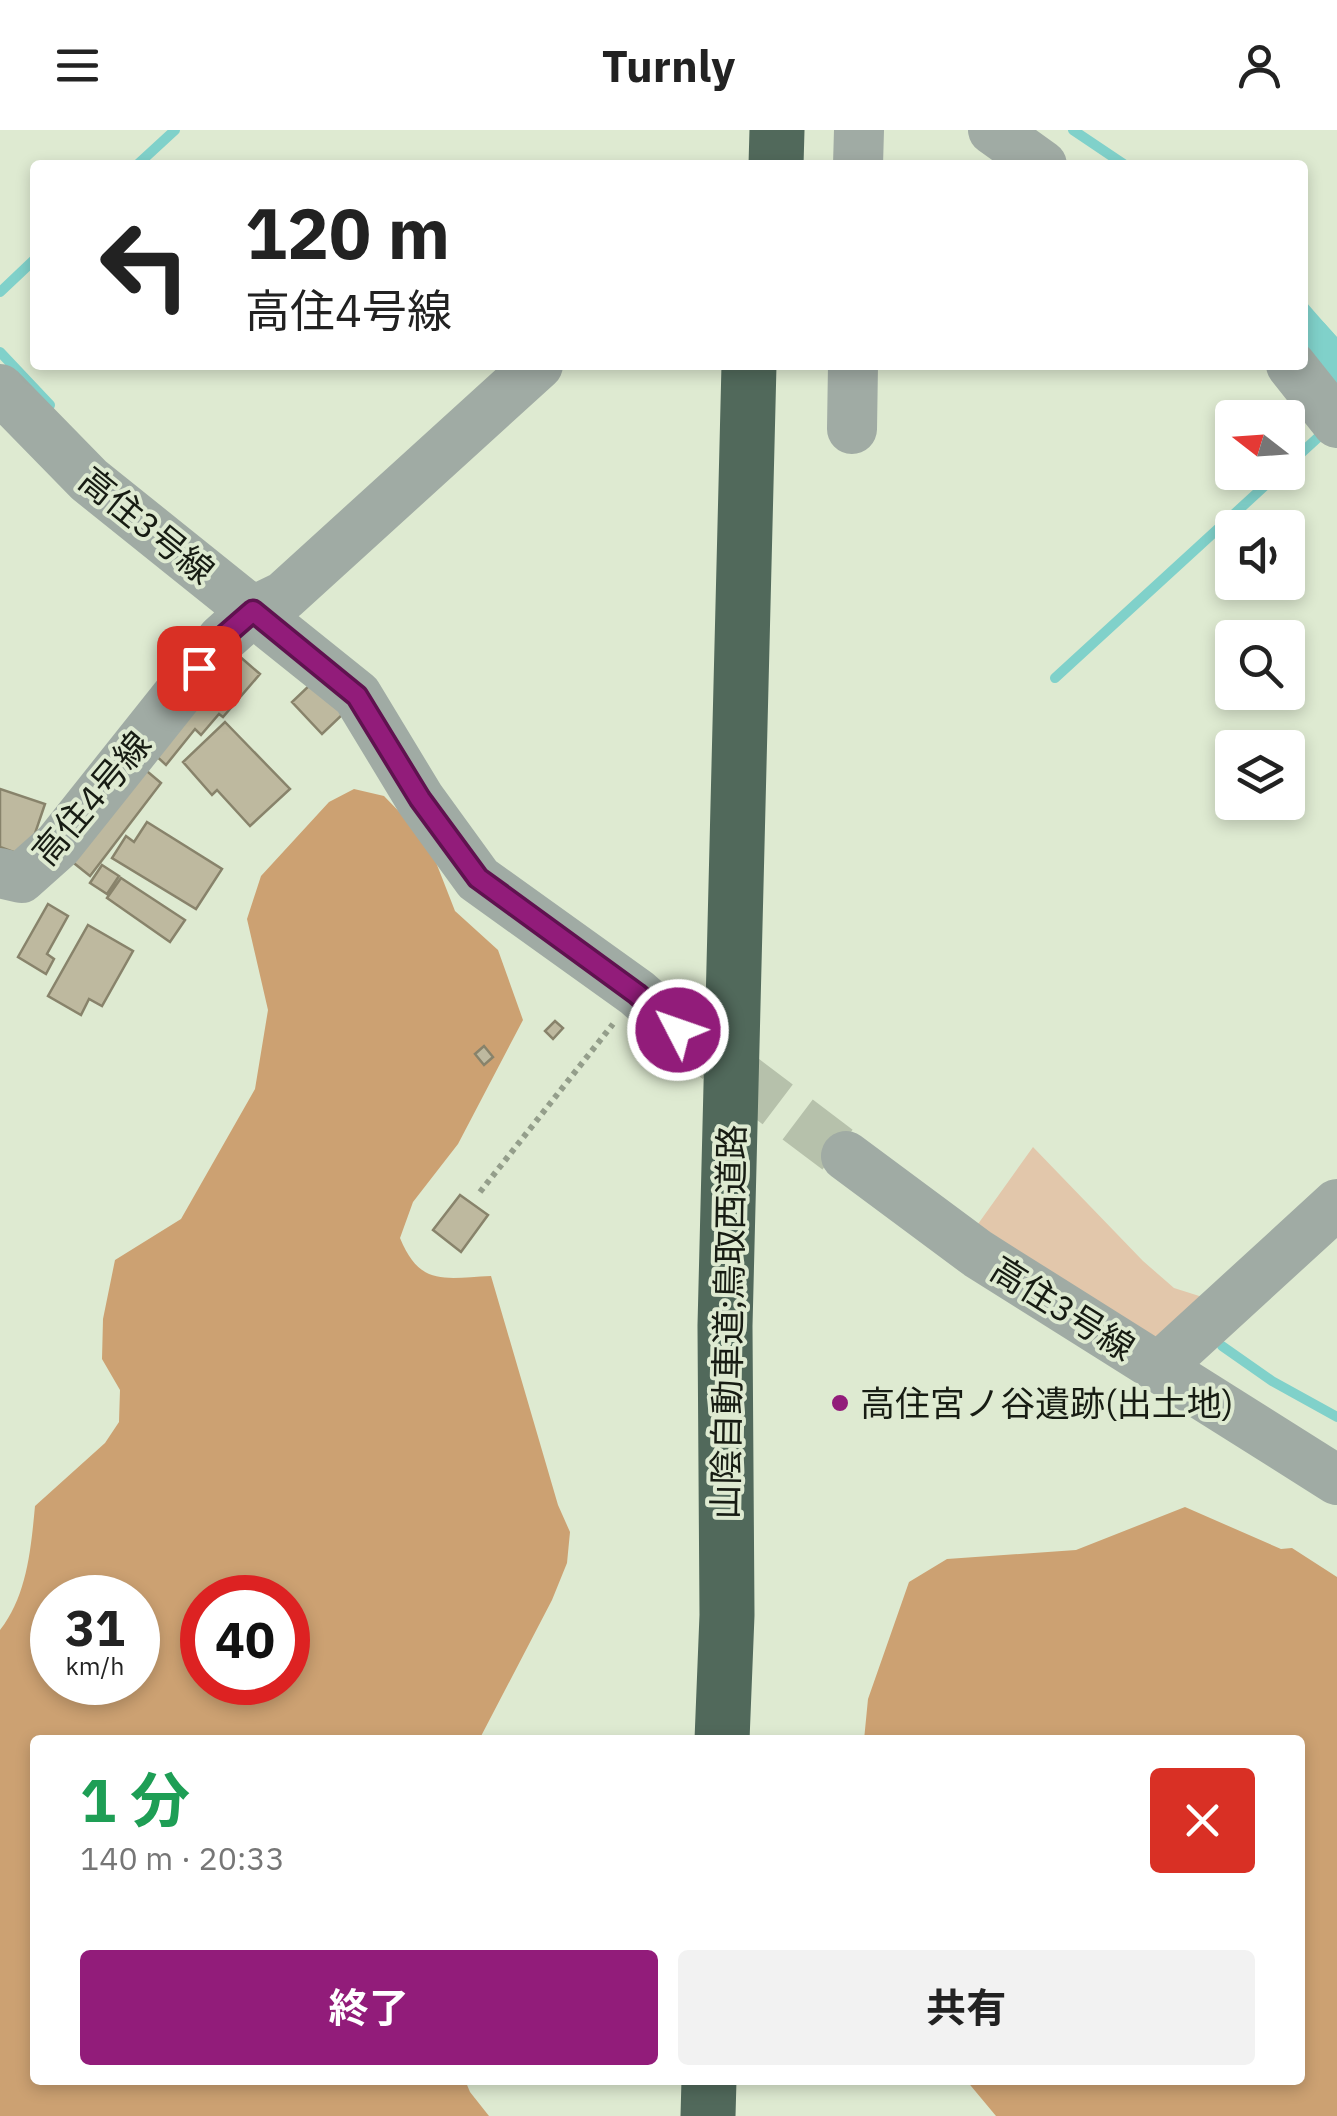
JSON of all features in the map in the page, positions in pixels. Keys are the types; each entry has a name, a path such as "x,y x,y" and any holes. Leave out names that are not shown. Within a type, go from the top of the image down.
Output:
{"highway":[{"path":"753,160 755,130"},
{"path":"776,160 777,130"},
{"name":"山陰自動車道;鳥取西道路","path":"749,370 756,1619 753,1735"},
{"name":"山陰自動車道;鳥取西道路","path":"722,1735 727,1615 725,1326 751,608 769,370"},
{"path":"708,2116 710,2085"},
{"path":"745,2116 746,2085"}],"street":[{"path":"758,160 790,130"},
{"path":"858,160 859,130"},
{"path":"992,130 1035,160"},
{"path":"253,611 284,596 533,370"},
{"path":"852,429 854,370"},
{"path":"1295,370 1337,423"},
{"name":"高住3号線","path":"0,389 89,480 357,696 420,799 478,878 637,994 678,1030"},
{"name":"高住4号線","path":"0,873 21,878 58,846 222,638 253,611"},
{"name":"高住3号線","path":"846,1156 978,1254 1337,1480"},
{"path":"1158,1368 1337,1204"}],"path":[{"path":"480,1192 637,994"}],"shaded area":[{"path":"354,789 384,796 413,826 430,847 455,911 498,950 523,1020 458,1144 413,1202 400,1238 416,1265 425,1272 447,1278 491,1276 558,1505 570,1532 567,1563 552,1600 482,1735 30,1735 30,2085 467,2085 489,2116 0,2116 0,1630 22,1587 35,1506 105,1443 119,1422 120,1390 102,1359 103,1319 115,1260 181,1219 255,1089 268,1010 247,919 261,876 329,802"},
{"path":"1033,1147 1174,1288 1215,1301 1154,1343 973,1231"},
{"path":"1185,1507 1281,1549 1292,1548 1337,1577 1337,2116 996,2116 970,2085 1305,2085 1305,1735 864,1735 868,1699 909,1582 947,1559 1076,1550"}],"building":[{"path":"238,655 260,674 223,717 219,714 201,735 195,729 166,765 152,752"},
{"path":"313,682 343,714 322,734 292,702"},
{"path":"225,722 290,789 250,826 217,790 212,795 183,762"},
{"path":"142,767 161,783 90,876 70,860"},
{"path":"0,789 45,804 27,857 0,847"},
{"path":"147,822 222,869 196,909 112,858 126,836 134,842"},
{"path":"102,865 119,876 107,894 90,883"},
{"path":"121,878 185,920 170,942 107,898"},
{"path":"48,904 68,916 47,954 54,959 46,974 18,957"},
{"path":"88,925 133,951 102,1006 89,999 81,1015 48,996"},
{"path":"555,1021 563,1028 553,1039 545,1031"},
{"path":"484,1046 493,1057 484,1065 475,1054"},
{"path":"460,1195 488,1215 461,1252 433,1230"}],"waterway":[{"path":"142,160 175,130"},
{"path":"1073,130 1118,160"},
{"path":"0,292 30,264"},
{"path":"1308,312 1337,345"},
{"path":"1308,350 1337,382"},
{"path":"0,352 50,405"},
{"path":"1305,449 1324,432"},
{"path":"1055,678 1260,490"},
{"path":"1222,1346 1272,1381 1337,1417"}],"tunnel":[{"path":"678,1029 846,1156"}],"place":[{"name":"高住宮ノ谷遺跡(出土地)","path":"840,1403"}],"route":[{"path":"199,668 222,638 253,611 357,696 420,799 478,878 637,994 678,1030"}]}
